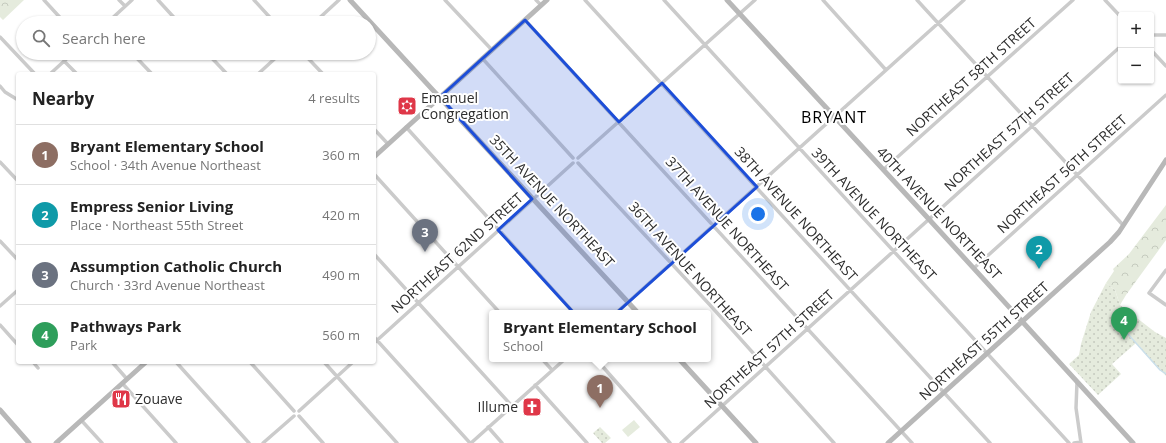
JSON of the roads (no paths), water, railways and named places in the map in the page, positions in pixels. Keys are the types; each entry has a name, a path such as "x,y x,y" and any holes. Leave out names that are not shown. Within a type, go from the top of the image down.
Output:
{"main road":[{"name":"35TH AVENUE NORTHEAST","path":"350,0 365,16"},
{"path":"376,155 547,0"},
{"name":"40TH AVENUE NORTHEAST","path":"727,0 1133,443"},
{"name":"35TH AVENUE NORTHEAST","path":"376,28 635,310"},
{"name":"NORTHEAST 55TH STREET","path":"888,443 1108,245 1166,160"},
{"path":"682,362 756,443"},
{"path":"56,443 144,364"},
{"path":"0,410 29,443"}],"street":[{"path":"44,0 59,16"},
{"path":"119,0 125,6"},
{"path":"114,16 132,0"},
{"path":"158,0 173,16"},
{"path":"254,0 269,16"},
{"path":"322,16 339,0"},
{"path":"445,0 492,50"},
{"path":"536,0 541,5"},
{"name":"38TH AVENUE NORTHEAST","path":"585,0 990,443"},
{"name":"39TH AVENUE NORTHEAST","path":"664,0 1069,443"},
{"path":"482,58 574,158 578,158 756,0"},
{"path":"823,0 886,70"},
{"path":"917,0 1123,225"},
{"path":"619,310 964,0"},
{"name":"NORTHEAST 58TH STREET","path":"884,170 1073,0"},
{"path":"1105,0 1118,14"},
{"name":"37TH AVENUE NORTHEAST","path":"525,20 912,443"},
{"path":"1154,35 1166,35"},
{"path":"0,37 16,54"},
{"name":"NORTHEAST 57TH STREET","path":"681,443 1119,48"},
{"path":"1154,53 1166,66"},
{"path":"22,60 33,72"},
{"path":"139,60 150,72"},
{"path":"214,60 225,72"},
{"path":"260,72 273,60"},
{"path":"310,60 321,72"},
{"path":"52,72 64,61 75,72"},
{"path":"0,86 5,92 16,99"},
{"name":"NORTHEAST 56TH STREET","path":"974,268 1166,95"},
{"path":"406,127 571,310"},
{"path":"376,131 388,144"},
{"path":"574,158 572,160 573,163 576,164 579,161 578,158"},
{"path":"0,162 16,179"},
{"name":"NORTHEAST 62ND STREET","path":"376,342 573,163"},
{"name":"36TH AVENUE NORTHEAST","path":"578,163 834,443"},
{"path":"376,176 497,310"},
{"path":"0,241 16,258"},
{"path":"376,256 512,406"},
{"path":"1166,270 1149,293 1166,305"},
{"path":"0,306 16,292"},
{"path":"0,325 16,343"},
{"path":"376,342 471,443 561,362"},
{"path":"545,362 552,370"},
{"path":"599,362 670,443"},
{"path":"35,364 38,368"},
{"path":"114,364 128,379"},
{"path":"178,364 249,443"},
{"path":"252,364 300,414 298,416 324,443"},
{"path":"326,364 397,443"},
{"path":"263,443 294,416 293,413 351,364"},
{"path":"1074,443 1081,443 1076,408 1077,382"},
{"path":"122,383 176,443"},
{"path":"535,385 588,443"},
{"path":"294,416 298,416"},
{"path":"81,420 102,443"},
{"path":"488,428 502,443"}],"waterway":[{"path":"1119,324 1160,370 1166,374"}],"place":[{"name":"Emanuel Congregation","path":"407,106"},
{"name":"Assumption Catholic Church","path":"425,252"},
{"name":"Empress Senior Living","path":"1039,269"},
{"name":"Pathways Park","path":"1124,340"},
{"name":"Zouave","path":"121,399"},
{"name":"Illume","path":"532,407"},
{"name":"Bryant Elementary School","path":"600,408"}],"district":[{"name":"BRYANT","path":"834,117"}]}
